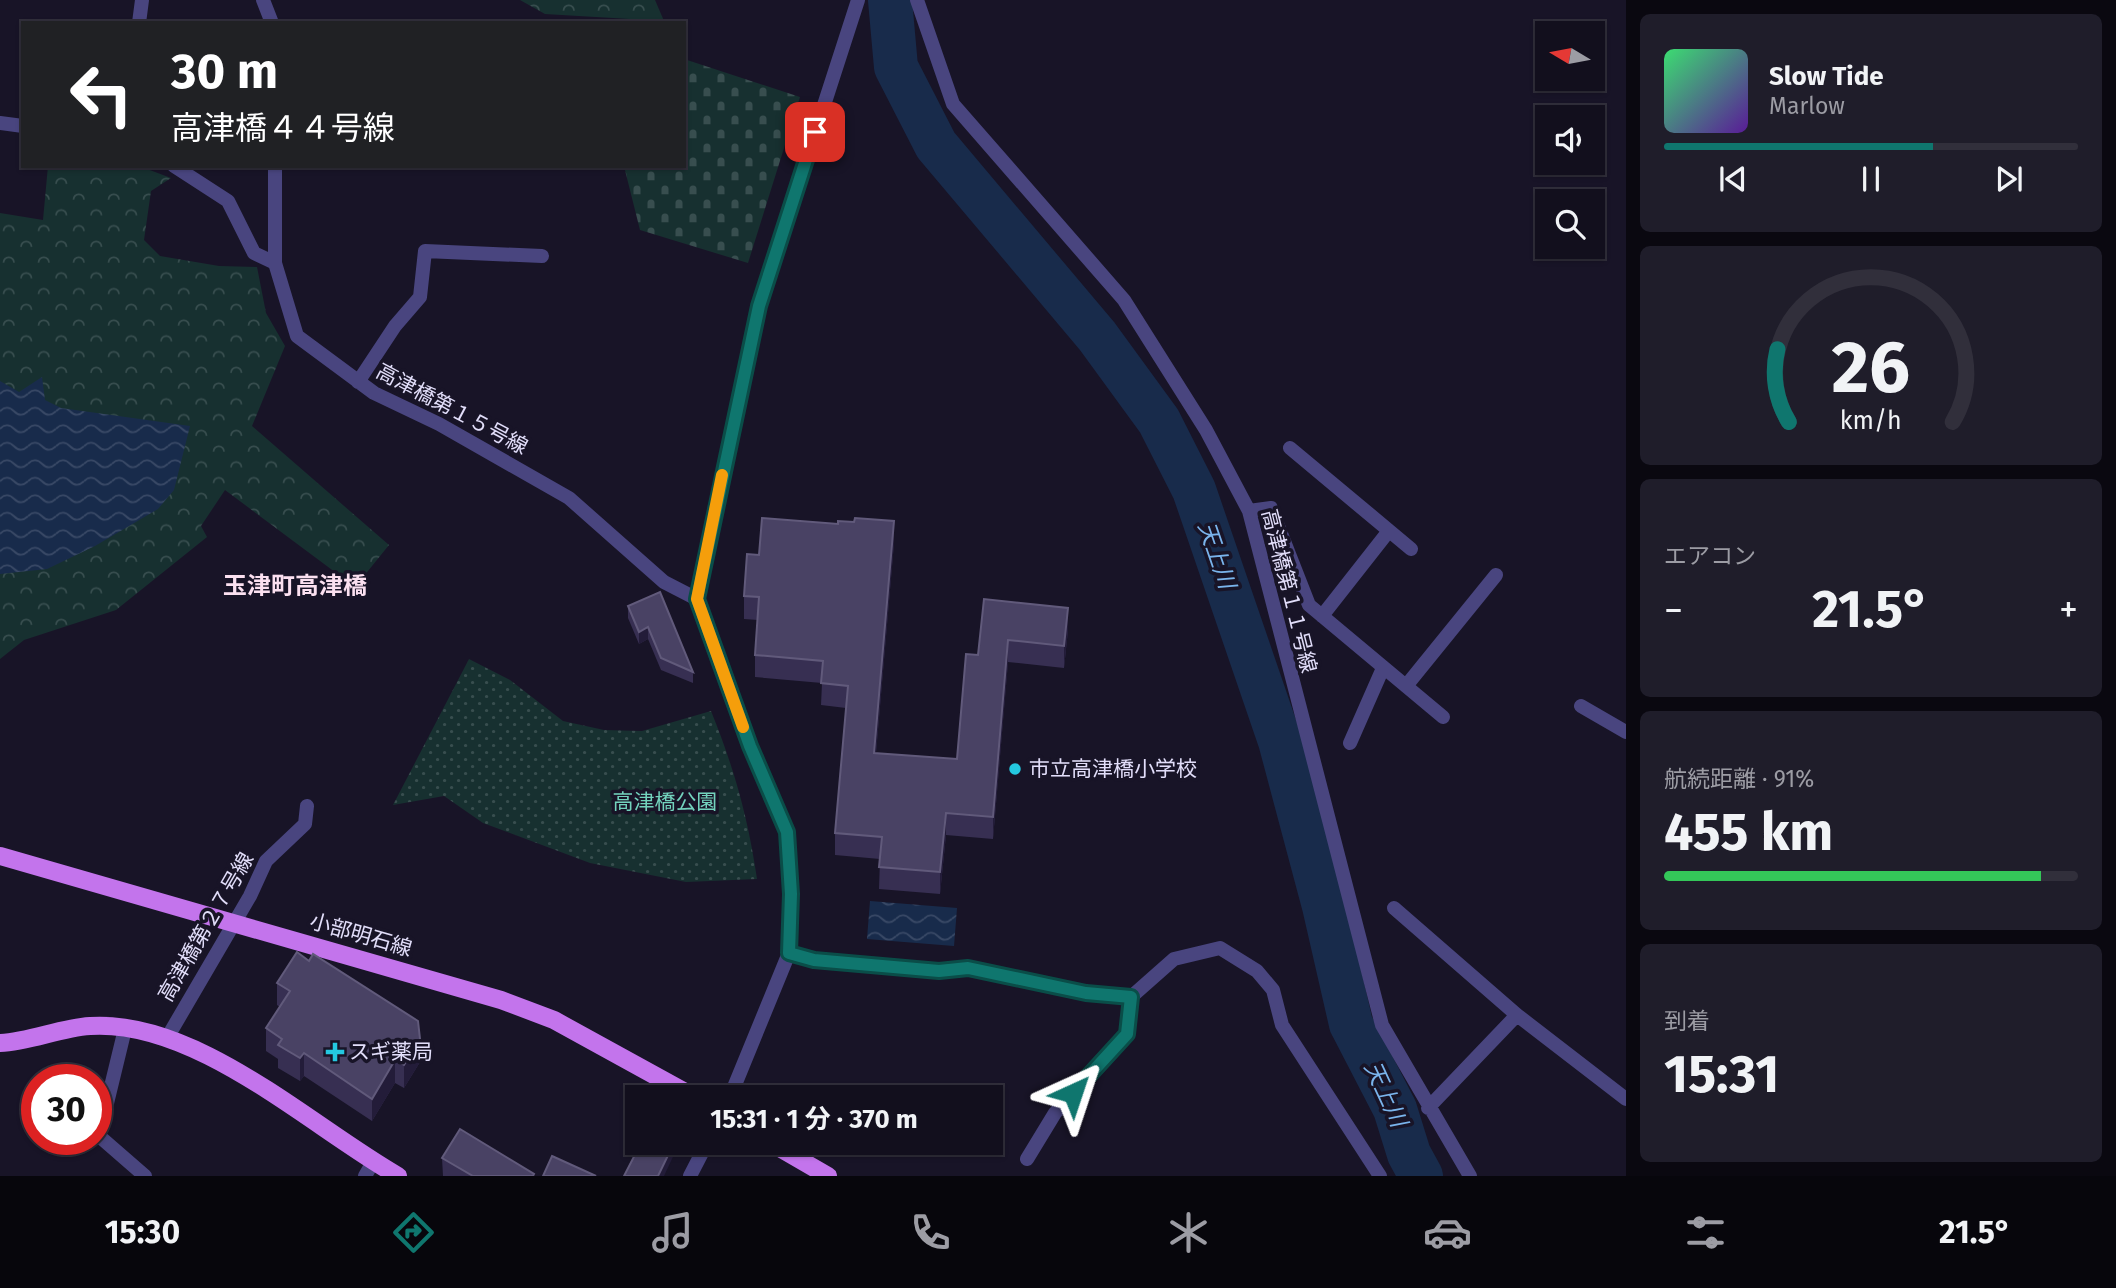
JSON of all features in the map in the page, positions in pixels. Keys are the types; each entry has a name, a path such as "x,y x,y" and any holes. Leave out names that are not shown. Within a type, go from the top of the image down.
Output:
{"main road":[{"name":"小部明石線","path":"0,856 412,974 554,1020 672,1085"},
{"path":"0,1043 90,1026 153,1032 216,1060 369,1169 398,1176"},
{"path":"792,1155 828,1176"}],"street":[{"path":"139,21 142,0"},
{"path":"263,0 271,21"},
{"path":"735,1085 789,953 791,894 787,832 750,746 697,599 759,306 858,0"},
{"name":"高津橋第１１号線","path":"917,0 953,104 1124,300 1206,430 1249,511 1382,1025 1470,1176"},
{"path":"0,123 21,126"},
{"path":"177,168 228,201 254,253 275,264"},
{"name":"高津橋第１５号線","path":"275,168 275,264 297,336 374,393 439,424 569,498 664,582 697,599"},
{"path":"358,382 395,326 420,298 425,251 542,256"},
{"path":"1290,449 1411,549"},
{"path":"1249,511 1270,508 1308,606 1443,717"},
{"path":"1322,616 1388,532"},
{"path":"1406,686 1496,575"},
{"path":"1350,743 1383,667"},
{"path":"1581,706 1626,732"},
{"name":"高津橋第２７号線","path":"167,1038 250,897 265,861 305,824 307,806"},
{"path":"1394,908 1517,1015 1626,1099"},
{"path":"1027,1160 1055,1113 1127,1034 1131,997 1174,960 1220,948 1257,971 1273,990 1282,1026 1380,1176"},
{"path":"789,953 814,960 939,971 968,968 1086,993 1131,997"},
{"path":"1428,1108 1517,1015"},
{"path":"125,1029 99,1136 145,1176"},
{"path":"690,1176 701,1155"}],"green space":[{"path":"520,0 655,0 664,21 545,14"},
{"path":"686,60 800,97 748,263 640,230 624,168 686,168"},
{"path":"48,168 144,168 171,178 151,191 144,240 160,256 219,266 257,267 266,313 285,346 252,426 389,545 355,587 225,490 201,526 207,537 116,610 24,640 0,659 0,213 43,220"},
{"name":"高津橋公園","path":"469,659 510,680 563,721 604,730 642,731 711,711 739,793 757,879 686,882 590,863 483,823 444,796 393,805"}],"water":[{"path":"42,377 45,400 61,408 190,426 174,490 158,509 95,546 47,569 0,574 0,381 19,392"},
{"path":"870,901 957,908 954,946 867,939"}],"building":[{"path":"762,518 838,524 838,521 854,522 855,518 894,521 874,753 957,759 966,654 978,655 984,599 1068,608 1064,646 1008,640 993,817 946,813 940,872 879,867 882,837 835,833 848,686 821,683 823,661 755,655 759,597 744,596 747,554 759,555"},
{"path":"660,592 693,672 661,658 648,627 639,632 628,606"},
{"path":"297,952 309,961 313,954 418,1021 420,1039 404,1065 395,1060 372,1099 304,1053 300,1058 278,1045 282,1039 266,1028 290,991 277,983"},
{"path":"460,1129 534,1174 533,1176 473,1176 442,1158"},
{"path":"635,1155 668,1155 658,1176 624,1176"},
{"path":"552,1156 596,1176 543,1176"}],"waterway":[{"name":"天上川","path":"890,0 896,67 936,145 1097,336 1159,421 1194,490 1280,741 1324,906 1351,1024 1395,1109 1409,1154 1421,1176"}],"slow traffic":[{"path":"722,475 697,599 743,727"}],"place":[{"name":"市立高津橋小学校","path":"1015,769"},
{"name":"スギ薬局","path":"335,1052"}],"district":[{"name":"玉津町高津橋","path":"295,586"}],"route":[{"path":"815,132 759,306 697,599 750,746 787,832 791,894 789,953 814,960 939,971 968,968 1086,993 1131,997 1127,1034 1073,1093"}]}
